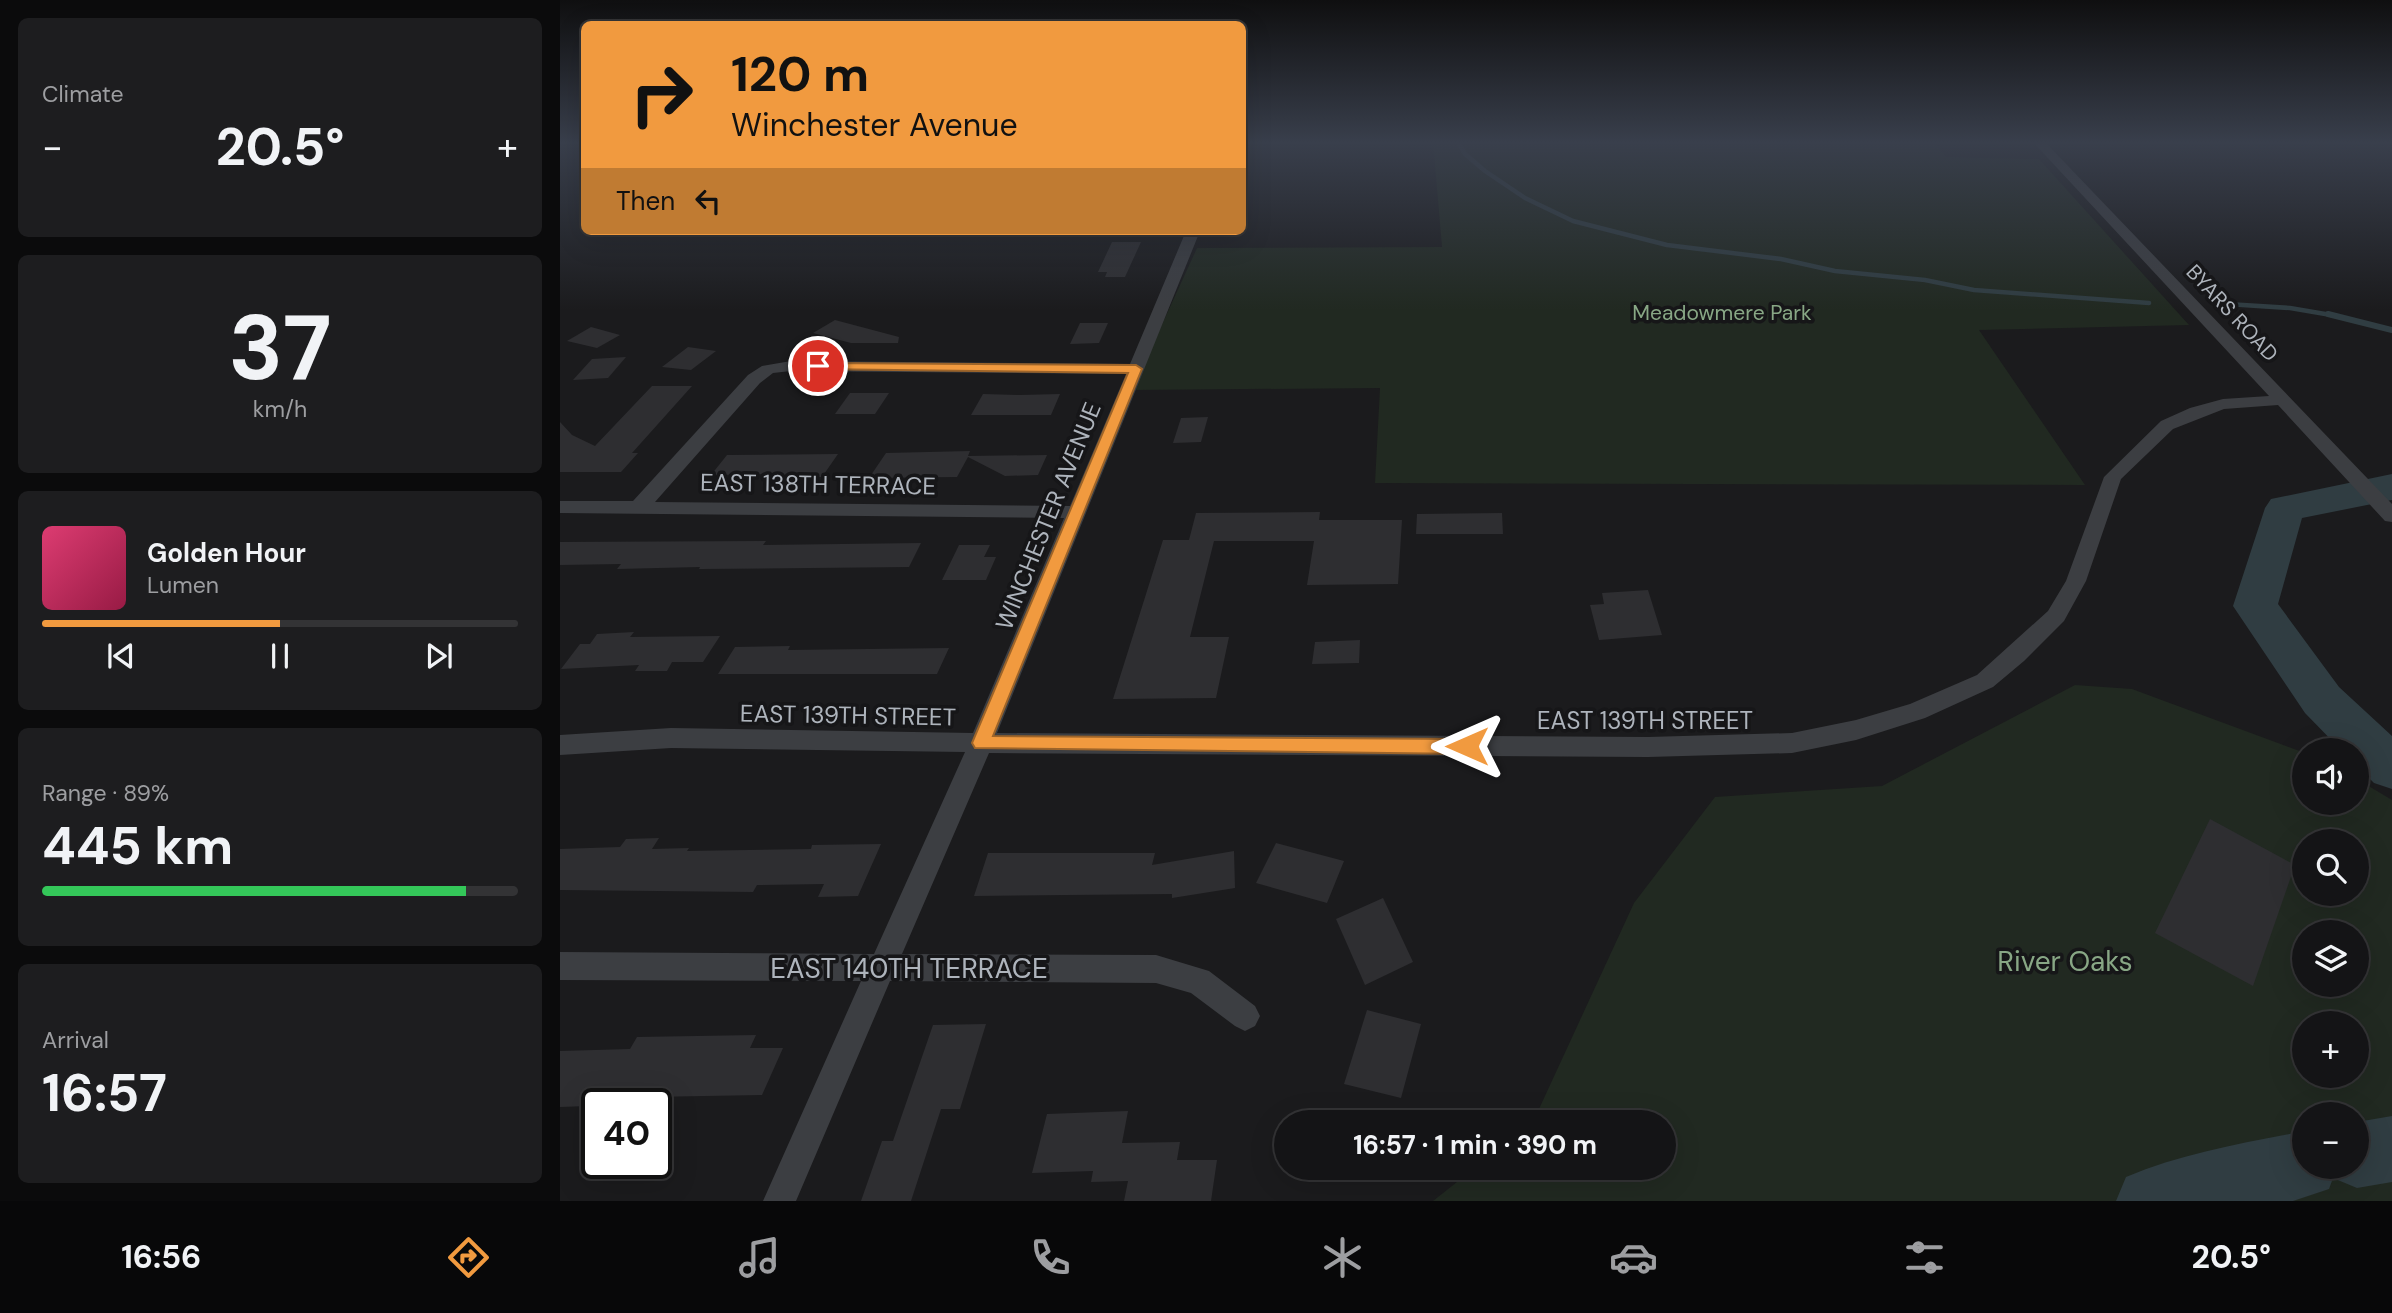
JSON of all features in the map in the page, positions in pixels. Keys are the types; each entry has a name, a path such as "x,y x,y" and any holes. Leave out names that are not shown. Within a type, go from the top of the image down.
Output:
{"street":[{"name":"BYARS ROAD","path":"2092,198 2392,516"},
{"name":"WINCHESTER AVENUE","path":"779,1201 981,743 1191,235"},
{"path":"640,506 754,379 768,369 791,366 1136,369"},
{"name":"EAST 139TH STREET","path":"560,745 671,738 981,743 1725,747 1792,743 1856,730 1917,711 1986,681 2056,616 2076,581 2113,477 2167,425 2222,404 2283,400"},
{"name":"EAST 138TH TERRACE","path":"560,507 1075,512"},
{"name":"EAST 140TH TERRACE","path":"560,966 1156,969 1199,981 1245,1016"}],"green space":[{"name":"Meadowmere Park","path":"1438,198 2074,198 2189,325 1979,330 2085,485 1375,483 1380,388 1132,390 1197,248 1442,247"},
{"name":"River Oaks","path":"2075,685 2132,689 2292,748 2292,815 2369,815 2369,786 2392,800 2392,1201 1433,1201 1460,1180 1676,1180 1676,1110 1539,1110 1634,903 1715,797 1882,786"}],"building":[{"path":"1112,242 1141,242 1125,277 1105,277 1107,272 1098,272"},
{"path":"835,320 899,337 898,343 851,343 813,333"},
{"path":"1080,323 1108,323 1099,343 1070,344"},
{"path":"591,327 620,335 597,348 567,341"},
{"path":"688,347 716,351 691,370 662,367"},
{"path":"626,357 608,378 573,380 592,359"},
{"path":"652,386 692,386 632,453 638,453 621,472 560,472 560,422 572,435 595,446"},
{"path":"850,393 889,393 875,414 835,414"},
{"path":"983,394 1060,394 1051,415 971,415"},
{"path":"1208,417 1201,442 1173,443 1181,418"},
{"path":"970,451 968,456 1047,455 1038,475 1005,476 968,457 957,477 869,478 886,453"},
{"path":"838,454 822,477 779,478 782,474 711,475 727,455"},
{"path":"1320,512 1319,520 1402,520 1398,584 1307,585 1314,541 1214,541 1190,637 1229,637 1216,698 1113,699 1163,540 1189,540 1196,513"},
{"path":"1502,513 1503,534 1416,534 1417,514"},
{"path":"766,541 763,545 921,543 909,567 617,569 621,564 560,565 560,542"},
{"path":"959,545 990,545 984,557 996,557 986,580 942,580"},
{"path":"1648,590 1662,635 1599,640 1590,605 1604,604 1602,593"},
{"path":"634,632 630,637 720,636 703,662 672,662 667,671 635,671 639,665 561,669 580,644 590,644 597,634"},
{"path":"1360,640 1359,663 1312,664 1315,642"},
{"path":"790,646 788,650 949,648 937,674 718,674 735,647"},
{"path":"2210,819 2292,863 2292,874 2253,986 2155,933"},
{"path":"659,838 652,849 811,849 812,845 881,844 858,896 818,897 824,884 757,885 753,892 560,890 560,849 620,847 626,839"},
{"path":"1276,843 1344,861 1327,903 1256,883"},
{"path":"1234,851 1235,888 1172,898 1172,894 974,896 988,853 1155,853 1152,865"},
{"path":"1383,898 1413,962 1365,985 1336,919"},
{"path":"1367,1010 1421,1024 1401,1098 1344,1084"},
{"path":"986,1024 960,1109 941,1109 911,1201 861,1201 882,1141 893,1141 933,1025"},
{"path":"756,1035 750,1048 783,1048 762,1095 672,1097 672,1088 581,1088 581,1106 560,1107 560,1051 630,1049 637,1037"},
{"path":"1128,1111 1122,1143 1180,1142 1177,1160 1217,1160 1211,1201 1124,1201 1128,1181 1091,1182 1093,1171 1032,1173 1047,1114"}],"waterway":[{"path":"1525,198 1573,221 1667,245 1781,259 1835,271 1925,280 1974,290 2149,303"},
{"path":"2227,304 2290,308 2334,315"},
{"path":"2328,314 2334,315"},
{"path":"2334,315 2392,330"},
{"path":"2392,487 2285,508 2255,606 2322,700 2392,768"},
{"path":"2369,1153 2392,1149"},
{"path":"2150,1201 2218,1182 2292,1168"}],"route":[{"path":"818,366 1136,369 981,743 1467,746"}]}
